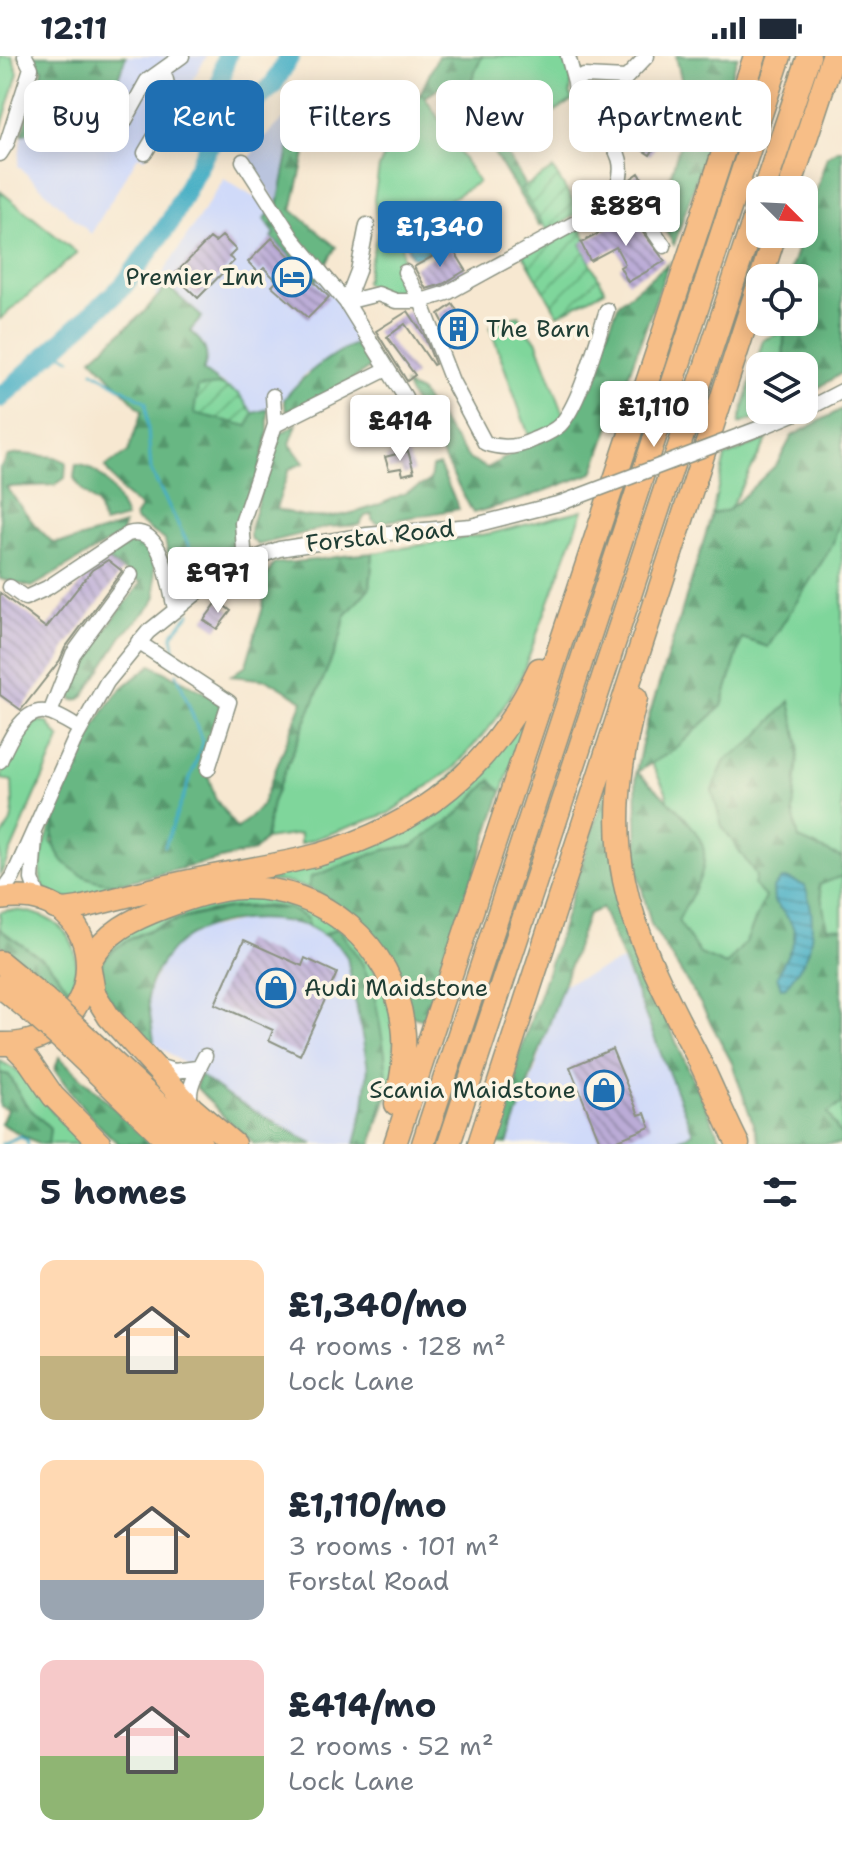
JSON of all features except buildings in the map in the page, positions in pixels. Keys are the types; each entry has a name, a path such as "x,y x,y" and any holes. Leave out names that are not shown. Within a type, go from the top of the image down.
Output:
{"highway":[{"path":"395,1144 755,56"},
{"path":"423,1144 780,56"},
{"path":"769,176 809,56"},
{"path":"794,176 833,56"},
{"path":"449,1144 746,243"},
{"path":"479,1144 746,323"},
{"path":"0,897 79,908 316,855 348,846 393,827 444,794 490,749 521,704 545,657 609,493"},
{"path":"678,534 628,730 618,800 617,839 622,880 644,951 703,1068 733,1138"},
{"path":"6,1044 41,1037 61,1023 78,1002 87,979 89,963 101,944 125,924 169,905 207,894 243,888 274,890 328,909 352,926 372,947 386,970 399,1003 405,1041 400,1088 385,1144"},
{"path":"48,904 78,930 87,950 94,993 101,1005 192,1108 234,1144"},
{"path":"0,962 38,1005 73,1037 201,1144"},
{"path":"0,986 38,1005"},
{"path":"73,1037 171,1144"},
{"path":"6,1044 29,1061 53,1096 100,1144"}],"street":[{"path":"0,154 7,143 31,68 25,56"},
{"path":"129,113 147,81 182,56"},
{"path":"568,56 574,80"},
{"path":"578,80 584,76 626,78 647,56"},
{"path":"166,68 172,80"},
{"path":"145,153 168,113 171,100 166,68"},
{"path":"346,302 378,294 396,301 421,301 447,293 608,205 623,171 617,152"},
{"path":"243,161 293,239 346,302 405,397"},
{"path":"617,190 642,214 664,246"},
{"path":"346,302 358,271 367,225"},
{"path":"405,272 421,301 452,381 471,418 485,443 499,448 525,444 563,422 574,403 607,310"},
{"path":"275,425 387,369"},
{"name":"Forstal Road","path":"0,897 36,829 80,729 107,682 138,642 175,608 245,562 279,549 320,541 471,526 561,503 760,428 842,391"},
{"path":"245,562 242,523 275,425 273,396"},
{"path":"10,587 25,598 47,588 128,534 139,533 148,536 160,552 175,608"},
{"path":"50,713 73,654 131,575"},
{"path":"138,642 229,702 208,769"},
{"path":"0,761 25,720 40,712 50,713 80,729"},
{"name":"Forstal Road","path":"36,829 32,879 48,904"},
{"path":"151,1064 174,1071 201,1062 189,1097 192,1108"}],"shaded area":[{"path":"126,56 207,56 192,80 145,80 145,152 149,152 145,158 138,156 91,234 18,166 22,135 24,152 129,152 129,80 117,80"},
{"path":"280,123 280,152 289,152 278,205 248,161 253,152 264,152 264,138"},
{"path":"224,179 268,206 366,339 305,374 284,399 268,409 253,413 239,394 203,371 204,344 155,299 158,281"},
{"path":"251,919 308,926 339,946 347,957 368,1067 364,1106 355,1144 314,1144 229,1097 154,1042 148,992 166,954 184,939 204,929"},
{"path":"622,961 694,1134 667,1144 507,1144 536,1068 562,985"}],"green space":[{"path":"0,56 12,56 18,73 0,132"},
{"path":"17,56 126,56 117,80 40,80 43,69"},
{"path":"438,56 482,56 471,80 436,80 436,90 425,97 420,94"},
{"path":"482,56 565,56 572,80 569,80 569,102 553,113 553,80 471,80"},
{"path":"676,56 738,56 730,80 681,80"},
{"path":"420,94 436,115 436,152 459,152 478,182 415,221 401,234 404,296 389,296 365,283 378,231 374,199 379,167 386,152 420,152"},
{"path":"842,150 842,373 818,388 818,352 784,352 784,336 818,336 818,264 793,264 798,248 818,248 818,185 827,157"},
{"path":"289,152 306,152 292,210 336,247 316,281 272,238 275,234 264,219 278,205"},
{"path":"493,152 506,152 518,172 543,224 539,226"},
{"path":"677,152 705,152 674,245 658,218"},
{"path":"553,169 580,212 548,232 521,189"},
{"path":"0,191 77,253 0,319"},
{"path":"578,221 587,240 581,244 605,290 558,315 523,254"},
{"path":"669,263 593,473 520,500 473,513 405,385 420,392 470,460 487,468 530,444 578,408 619,303"},
{"path":"167,286 202,317 190,331 205,349 203,371 222,385 198,387 194,413 248,426 253,413 268,409 268,433 241,546 214,559 185,579 173,576 165,540 136,520 141,508 122,492 105,467 128,452 142,411 92,358 143,313"},
{"path":"519,315 526,330 536,340 564,415 555,427 529,436 490,327"},
{"path":"784,336 783,352 760,352 763,340"},
{"path":"366,339 377,361 368,369 291,412 286,410 284,399 311,371 330,357"},
{"path":"222,385 239,394 253,413 248,426 194,413 198,387"},
{"path":"746,400 746,422 739,424"},
{"path":"842,409 842,513 832,546 768,647 742,638 722,706 674,750 637,772 676,809 701,842 704,852 702,870 678,921 700,954 726,965 746,942 765,897 754,885 756,875 722,826 712,790 725,760 751,743 790,701 799,746 793,812 799,839 842,858 842,876 819,885 827,927 842,928 842,1103 828,1113 842,1137 842,1144 760,1144 732,1063 702,1006 651,924 638,873 636,772 645,729 712,514 729,510 777,464 792,436"},
{"path":"297,424 290,444 304,463 289,469 276,509 314,517 359,511 430,481 432,467 439,465 459,509 377,523 372,519 372,514 365,516 359,525 328,527 258,545 250,538 250,529 277,435"},
{"path":"768,438 729,510 712,514 725,457"},
{"path":"8,456 55,457 66,462 65,478 55,485 6,487 53,543 72,541 124,525 122,534 32,587 0,579 0,468"},
{"path":"76,464 94,471 108,484 126,518 104,524 97,504 84,493 74,478"},
{"path":"583,510 520,680 495,721 454,768 389,813 300,844 300,834 265,839 272,802 341,636 345,616 370,587 373,553 493,533"},
{"path":"842,513 842,1144 662,914 670,815 666,791 651,763 674,750 722,706 742,637 768,647"},
{"path":"135,540 143,541 153,553 156,596 152,605 122,636 85,694 73,700 72,689 67,687 81,652 86,655 141,583 107,559"},
{"path":"373,553 370,587 345,616 341,636 272,802 265,839 254,851 117,884 98,881 71,868 55,846 55,821 64,794 102,714 126,684 151,665 202,691 224,707 206,768 215,798 237,829 261,806 303,701 268,680 231,676 246,665 263,607 265,580 274,563"},
{"path":"535,694 502,792 491,780 457,815 412,846 384,850 312,877 308,888 284,882 235,878 391,836"},
{"path":"38,721 47,722 60,739 0,876 0,840 11,822 13,810 12,781 1,779 6,756 26,727 29,729"},
{"path":"491,780 502,792 424,1020 410,1016 331,900 308,888 311,877 384,850 412,846 457,815"},
{"path":"606,787 610,795 618,901 677,1044 723,1144 667,1144 693,1133 602,908 588,914 507,1144 489,1144 555,949"},
{"path":"57,812 51,842 66,860 85,876 117,884 69,898 54,896 45,888 40,864"},
{"path":"229,895 290,899 338,928 324,935 308,926 308,919 294,911 266,906 192,915 143,932 123,943 106,958 98,978 98,963 132,926"},
{"path":"236,908 288,908 308,919 308,926 248,920 207,927 189,936 173,948 150,986 148,997 154,1042 149,1044 102,988 99,982 100,966 112,952 152,929 200,914"},
{"path":"8,910 44,917 64,930 75,951 76,968 71,991 51,986 0,944 0,912"},
{"path":"338,928 356,939 391,998 396,1071 378,1124 387,1084"},
{"path":"338,928 362,963 374,992 385,1053 387,1084 372,1144 355,1144 364,1106 368,1067 347,957 339,946 324,935"},
{"path":"0,929 49,964 71,991 65,1001 27,964 0,944"},
{"path":"59,1057 154,1144 119,1144 110,1136 84,1109 55,1069"},
{"path":"0,1061 20,1072 61,1122 85,1144 48,1144 50,1128 25,1104 9,1075 0,1073"},
{"path":"0,1073 9,1075 25,1104 50,1128 48,1144 40,1144 1,1124 7,1110 0,1106"},
{"path":"199,1075 229,1097 314,1144 255,1144 196,1087"}],"water":[{"path":"415,221 434,227 438,247 419,257 412,257 404,239"},
{"path":"782,879 805,886 812,925 805,959 786,987 781,988 777,976 794,937 791,922 774,902 773,888"}],"waterway":[{"path":"0,398 124,285 170,222 209,145 227,56"},
{"path":"264,93 273,85 290,56"},
{"path":"53,348 71,359"},
{"path":"93,371 146,402 151,471 197,562"},
{"path":"176,661 172,635 190,613"},
{"path":"165,846 203,743 177,674"},
{"path":"2,1144 20,1136 28,1144"}],"place":[{"name":"Premier Inn","path":"292,277"},
{"name":"The Barn","path":"458,329"},
{"name":"Audi Maidstone","path":"276,988"},
{"name":"Scania Maidstone","path":"604,1090"}]}
